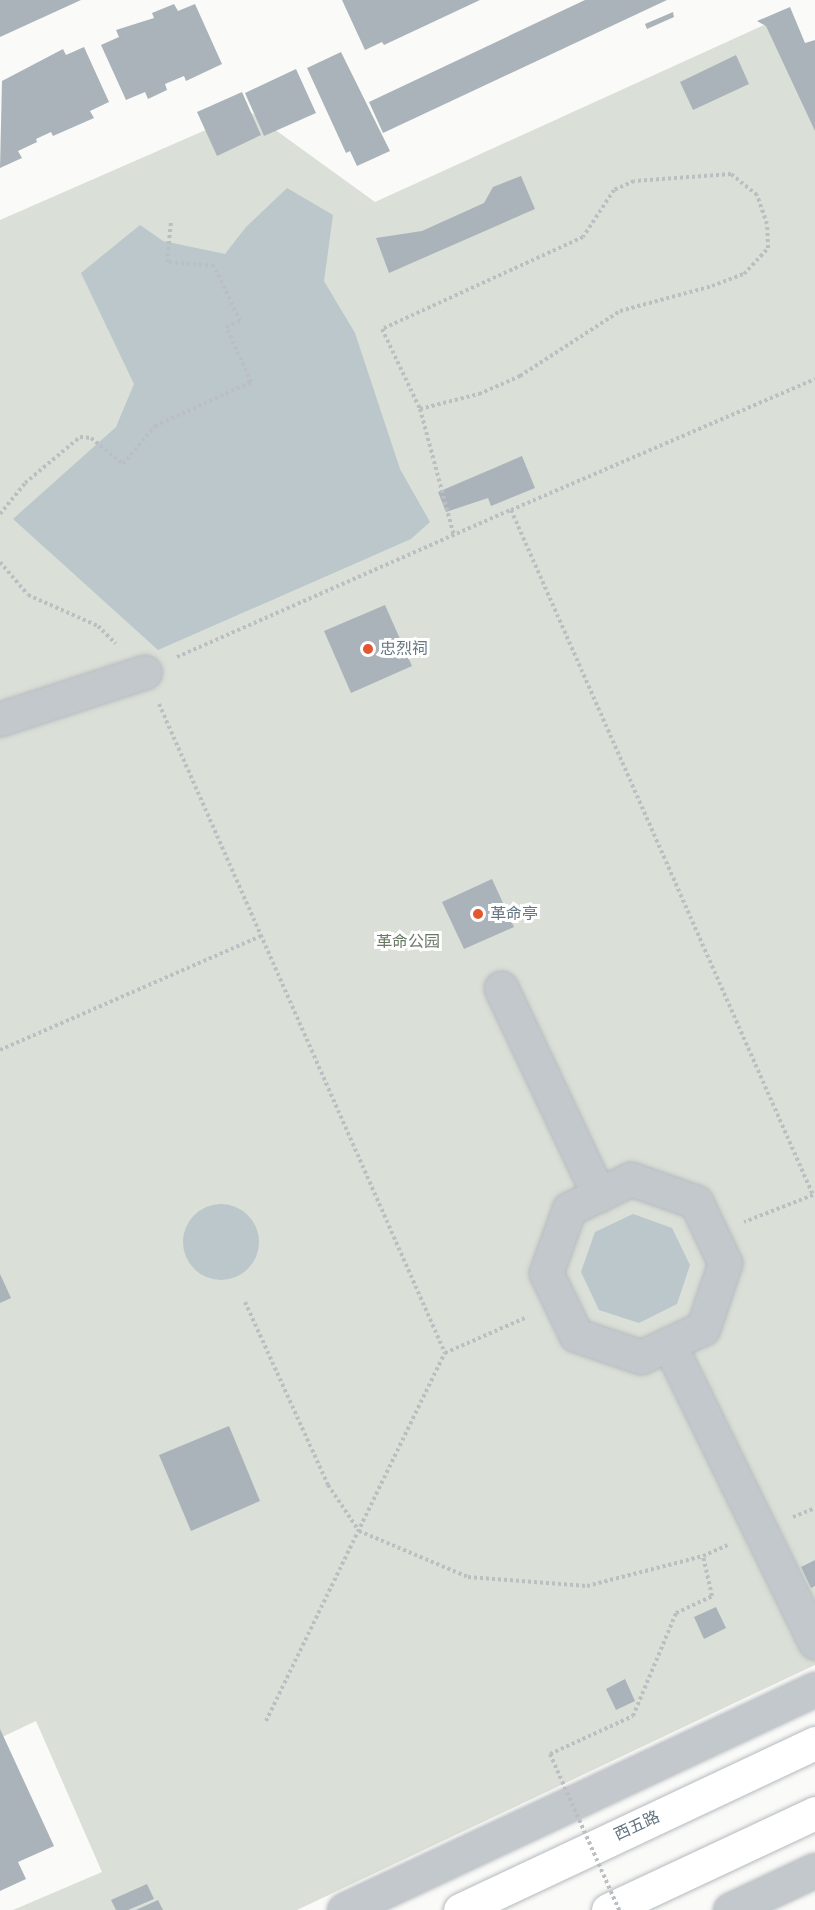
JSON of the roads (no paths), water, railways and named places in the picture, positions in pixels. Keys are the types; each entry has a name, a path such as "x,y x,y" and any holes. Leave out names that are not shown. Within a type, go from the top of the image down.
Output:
{"main road":[{"name":"西五路","path":"460,1910 815,1743"},
{"path":"608,1910 815,1814"}],"street":[{"path":"0,719 145,672"},
{"path":"501,988 599,1195"},
{"path":"631,1179 696,1202 725,1263 702,1328 641,1358 576,1335 546,1274 569,1209 599,1195 631,1179"},
{"path":"669,1344 815,1642"},
{"path":"344,1910 815,1689"},
{"path":"730,1910 815,1870"}],"place":[{"name":"忠烈祠","path":"368,649"},
{"name":"革命亭","path":"478,914"}],"park label":[{"name":"革命公园","path":"408,942"}]}
